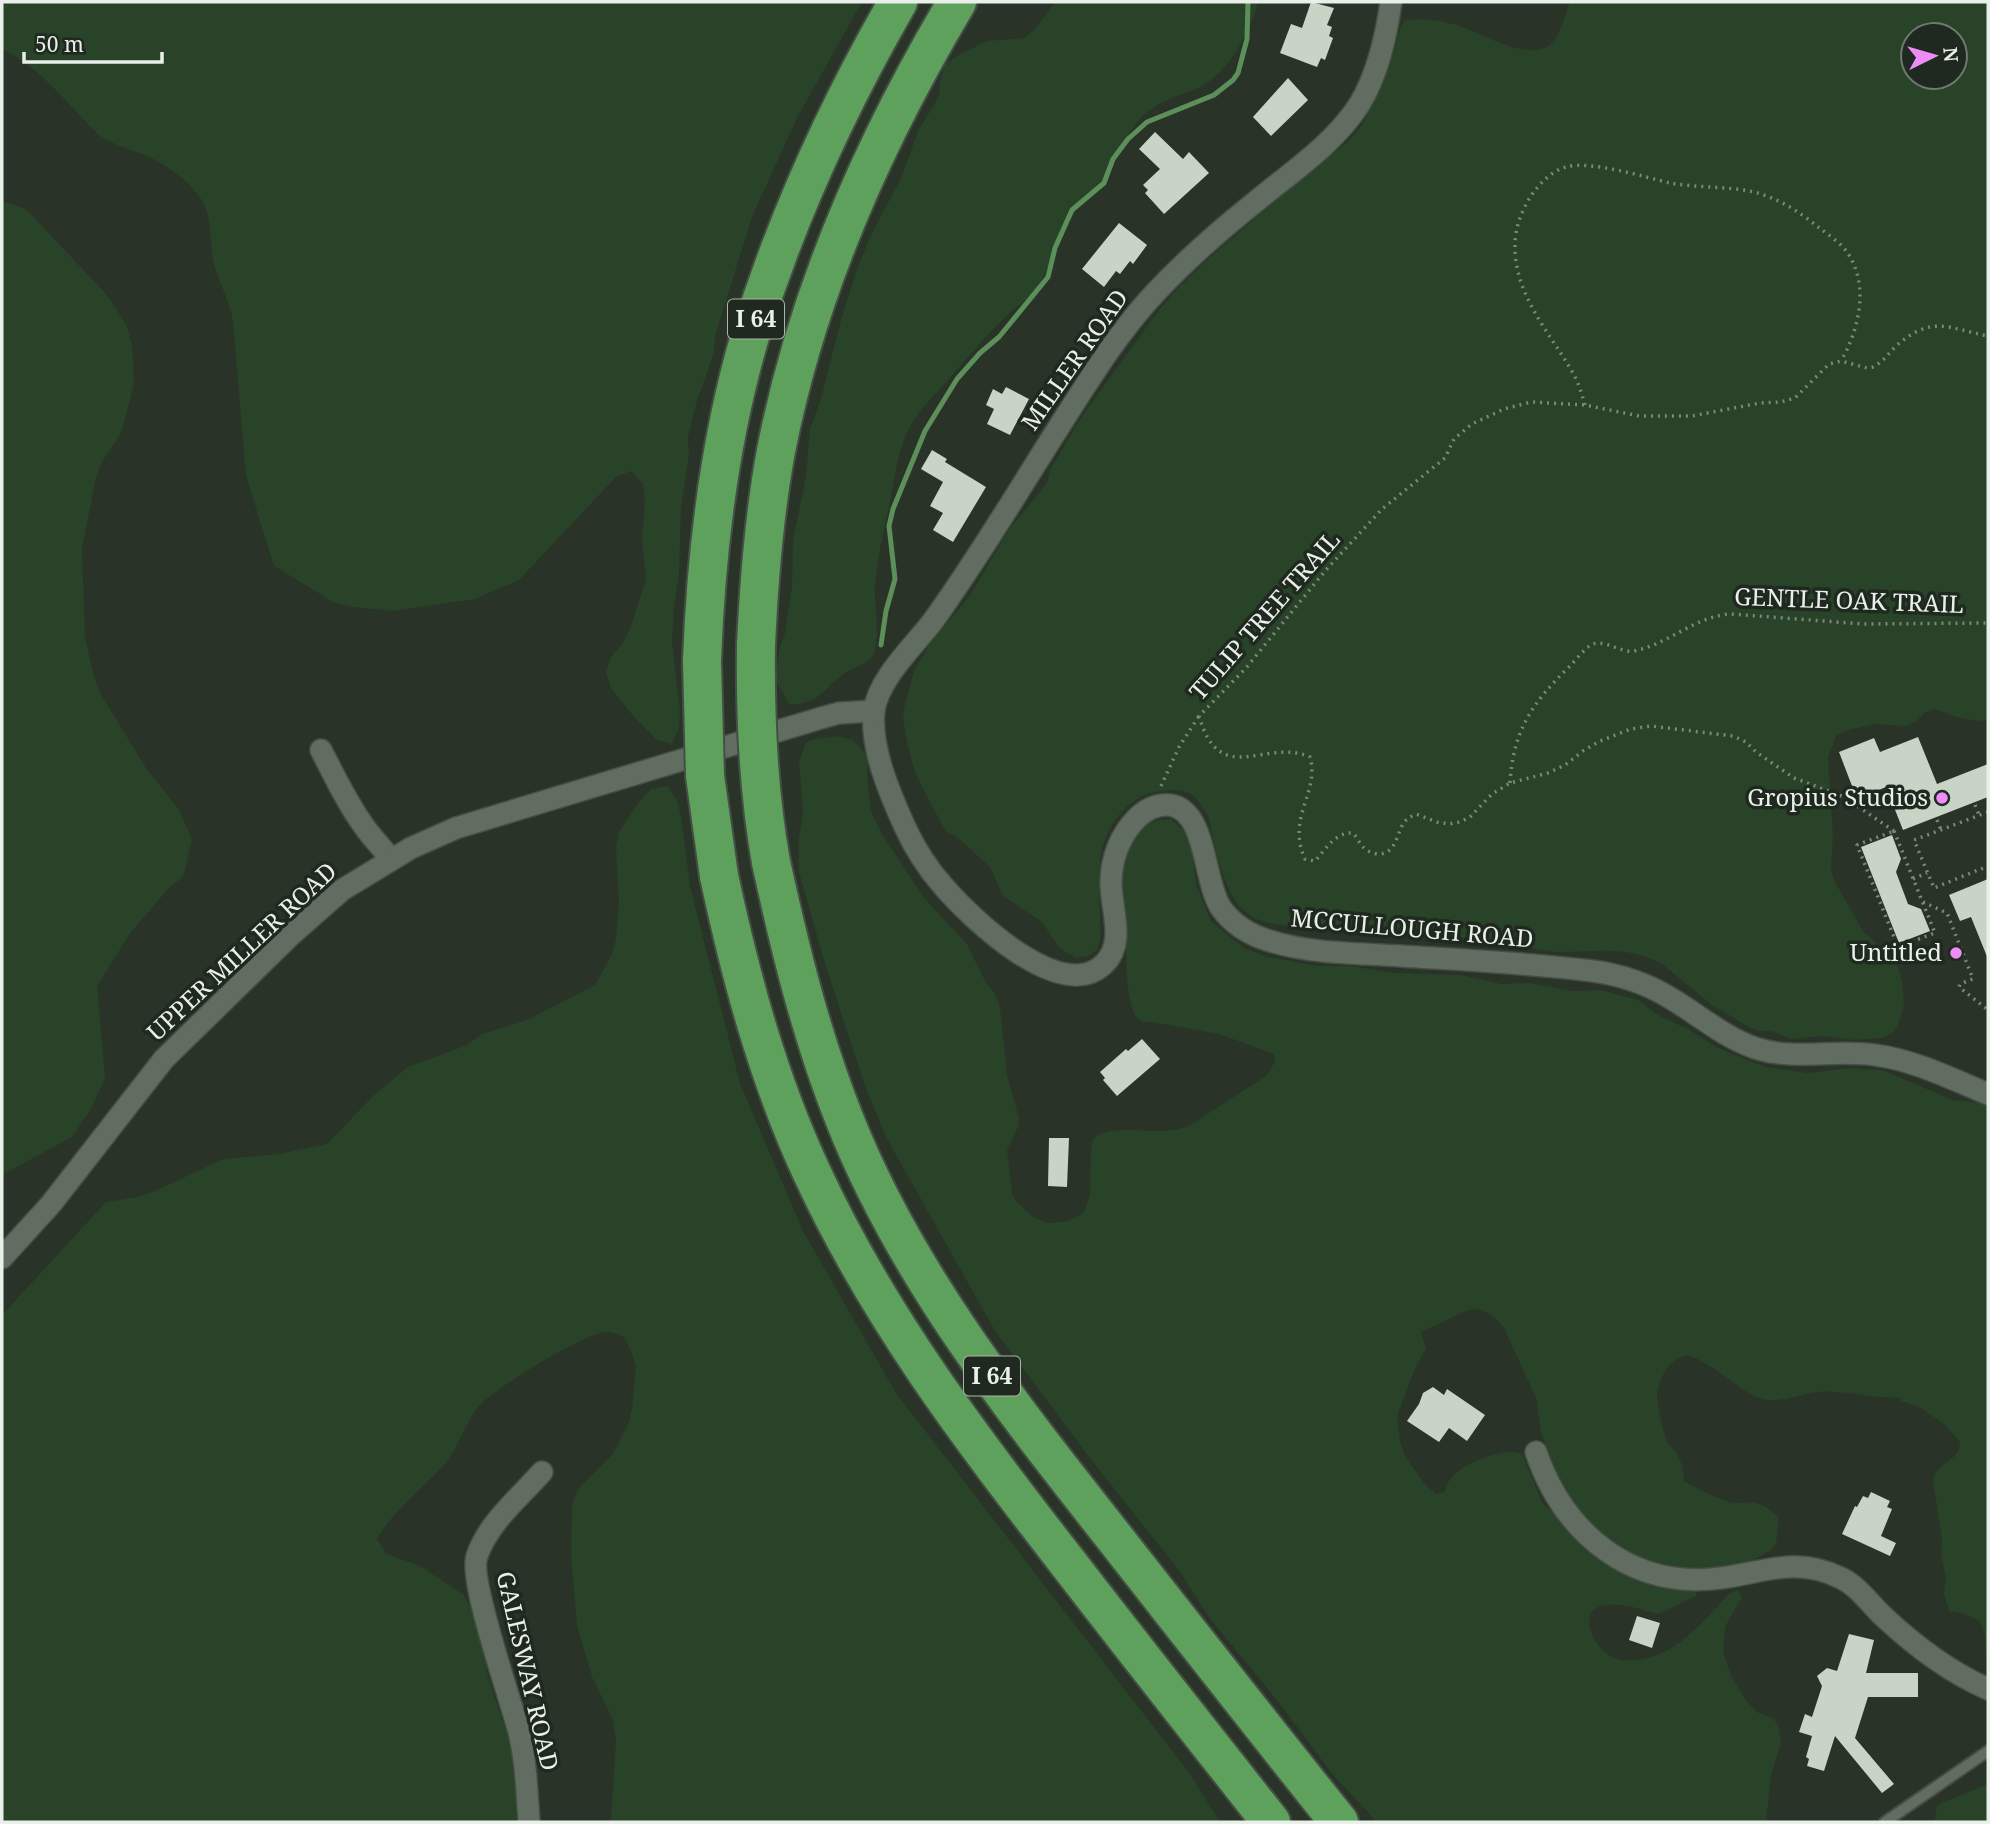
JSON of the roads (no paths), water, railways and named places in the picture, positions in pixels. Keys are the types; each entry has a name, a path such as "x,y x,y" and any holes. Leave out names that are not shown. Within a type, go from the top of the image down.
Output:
{"highway":[{"name":"I 64","path":"898,2 848,93 815,162 776,259 750,339 734,405 719,482 704,609 702,661 705,776 719,876 746,989 782,1102 817,1185 848,1247 889,1317 936,1388 995,1469 1271,1822"},
{"name":"I 64","path":"957,2 910,84 855,198 831,257 790,389 776,452 758,588 755,706 763,815 771,862 795,966 816,1040 844,1120 882,1200 918,1266 1027,1425 1339,1822"}],"street":[{"name":"MILLER ROAD","path":"874,711 887,680 953,592 1089,380 1131,320 1192,257 1326,143 1357,109 1378,62 1391,2"},
{"name":"UPPER MILLER ROAD","path":"2,1258 58,1195 164,1059 342,890 436,836 483,819 839,713 874,711"},
{"name":"MCCULLOUGH ROAD","path":"874,711 882,765 902,820 926,864 959,903 995,936 1017,952 1055,971 1078,975 1089,973 1109,960 1115,949 1111,884 1113,863 1119,845 1142,813 1152,807 1171,806 1186,813 1194,823 1220,906 1233,922 1257,937 1302,948 1572,969 1621,976 1658,991 1718,1031 1755,1048 1796,1055 1860,1053 1886,1056 1988,1094"},
{"path":"321,750 346,798 367,831 391,860"},
{"path":"1536,1452 1546,1481 1569,1516 1600,1548 1637,1568 1669,1578 1696,1580 1784,1566 1817,1569 1843,1579 1919,1648 1967,1680 1988,1689"},
{"name":"GALESWAY ROAD","path":"529,1822 526,1775 519,1734 476,1580 475,1559 488,1532 542,1472"}],"lane":[{"path":"1885,1822 1988,1751"}],"waterway":[{"path":"881,645 886,611 895,579 889,526 893,509 925,431 957,379 980,353 999,337 1048,277 1055,248 1072,210 1104,183 1113,159 1128,139 1147,122 1214,95 1233,80 1238,73 1247,39 1248,2"}],"place":[{"name":"Gropius Studios","path":"1942,798"},
{"name":"Untitled","path":"1956,953"}]}
